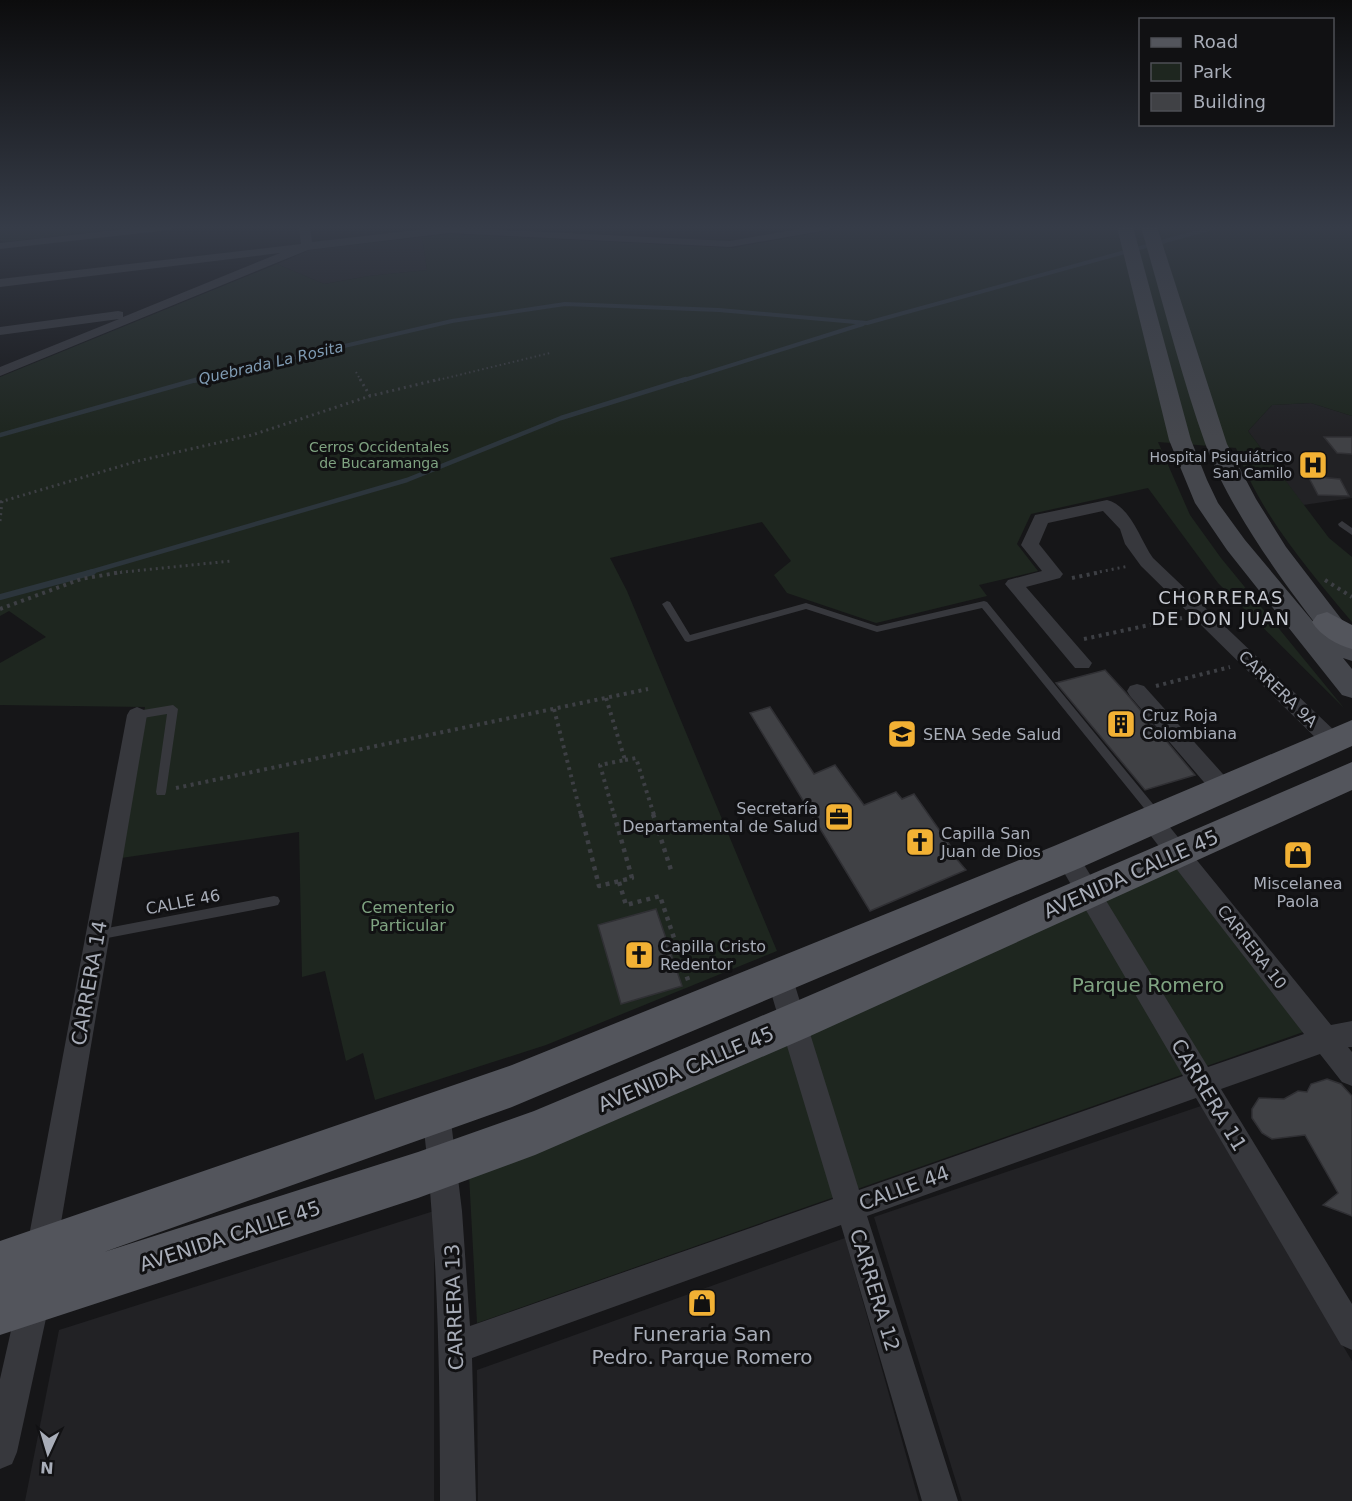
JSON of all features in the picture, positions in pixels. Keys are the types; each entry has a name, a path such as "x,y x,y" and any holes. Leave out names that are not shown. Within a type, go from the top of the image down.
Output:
{"main road":[{"path":"1143,297 1180,440 1196,480 1222,528 1352,688"},
{"path":"1171,297 1216,444 1259,526 1328,622 1352,651"},
{"path":"1328,622 1352,639"},
{"name":"AVENIDA CALLE 45","path":"17,1305 444,1166 566,1121 1089,893 1163,830 1223,789 1342,737"},
{"name":"AVENIDA CALLE 45","path":"0,1265 512,1086 1067,857 1352,775"}],"street":[{"path":"0,372 183,297"},
{"path":"0,331 147,312"},
{"name":"CARRERA 9A","path":"1054,574 1030,545 1041,519 1107,505 1128,527 1134,543 1147,562 1250,662 1342,737"},
{"path":"1054,574 1014,584 1082,663"},
{"path":"1137,691 1223,789"},
{"name":"CARRERA 14","path":"41,1252 137,715"},
{"name":"CARRERA 10","path":"1163,830 1338,1036 1352,1073"},
{"name":"CARRERA 11","path":"1067,857 1352,1334"},
{"name":"CARRERA 12","path":"779,976 940,1501"},
{"name":"CALLE 44","path":"457,1347 1202,1082 1338,1036"},
{"name":"CARRERA 13","path":"436,1113 452,1236 457,1347 458,1501"},
{"path":"0,1452 17,1305"}],"lane":[{"path":"1342,524 1352,532"},
{"path":"667,604 688,639 806,606 876,629 984,604 1163,830"},
{"path":"137,715 173,710 160,792"},
{"name":"CALLE 46","path":"98,935 274,901"}],"path":[{"path":"0,521 1,502 138,461 252,435 370,396 550,353"},
{"path":"356,372 370,396"},
{"path":"0,609 81,579 127,571 231,561"},
{"path":"1054,574 1069,579 1147,562"},
{"path":"1316,574 1352,597"},
{"path":"1065,643 1200,614"},
{"path":"1137,691 1250,662"},
{"path":"160,792 648,689"},
{"path":"606,698 625,760"},
{"path":"554,708 599,886 632,879 600,765 636,758 671,870"},
{"path":"619,882 626,905 660,897 698,1010"}],"shaded area":[{"name":"Hospital Psiquiátrico San Camilo","path":"1311,403 1352,416 1352,498 1303,505 1248,431 1272,405"},
{"path":"1201,1106 1352,1361 1352,1501 962,1501 874,1217"},
{"path":"434,1211 434,1501 25,1501 59,1330"},
{"path":"845,1238 919,1501 478,1501 477,1370"}],"green space":[{"name":"Cerros Occidentales de Bucaramanga","path":"196,297 1352,297 1352,416 1311,403 1272,405 1248,431 1329,538 1352,557 1352,622 1302,561 1271,518 1236,448 1158,442 1190,515 1221,558 1344,708 1218,583 1148,488 1031,514 1017,544 1038,571 979,585 987,596 876,623 787,593 774,575 791,561 762,522 610,558 627,591 777,951 546,1045 375,1100 363,1053 346,1061 325,971 302,977 299,832 121,858 145,707 0,705 0,663 46,637 9,611 0,616 0,377"},
{"name":"Parque Romero","path":"1179,867 1306,1031 477,1323 469,1175"}],"building":[{"path":"1324,437 1352,437 1352,454 1337,453"},
{"path":"1308,476 1340,479 1349,496 1318,495"},
{"name":"Cruz Roja Colombiana","path":"1105,670 1195,775 1145,790 1056,683"},
{"name":"Secretaría Departamental de Salud","path":"770,707 814,774 835,765 864,805 896,792 902,799 914,794 957,855 954,856 966,870 870,911 750,713"},
{"name":"Capilla Cristo Redentor","path":"656,909 682,986 621,1004 598,925"},
{"path":"1327,1079 1341,1084 1352,1096 1352,1216 1323,1205 1338,1193 1305,1135 1272,1139 1262,1133 1252,1118 1252,1109 1259,1098 1284,1099 1298,1091 1307,1092 1311,1084"}],"waterway":[{"name":"Quebrada La Rosita","path":"194,381 452,321 565,304 719,310 867,323 961,297"},
{"path":"681,381 863,324"},
{"name":"Quebrada La Rosita","path":"0,435 199,379"},
{"path":"87,573 407,480 561,418 686,379"},
{"path":"0,597 93,572"}],"place":[{"name":"Hospital Psiquiátrico San Camilo","path":"1313,465"},
{"name":"Cruz Roja Colombiana","path":"1121,724"},
{"name":"SENA Sede Salud","path":"902,734"},
{"name":"Secretaría Departamental de Salud","path":"839,817"},
{"name":"Capilla San Juan de Dios","path":"920,842"},
{"name":"Miscelanea Paola","path":"1298,855"},
{"name":"Capilla Cristo Redentor","path":"639,955"},
{"name":"Funeraria San Pedro. Parque Romero","path":"702,1303"}],"district":[{"name":"CHORRERAS DE DON JUAN","path":"1221,607"}],"park label":[{"name":"Cementerio Particular","path":"408,916"}]}
